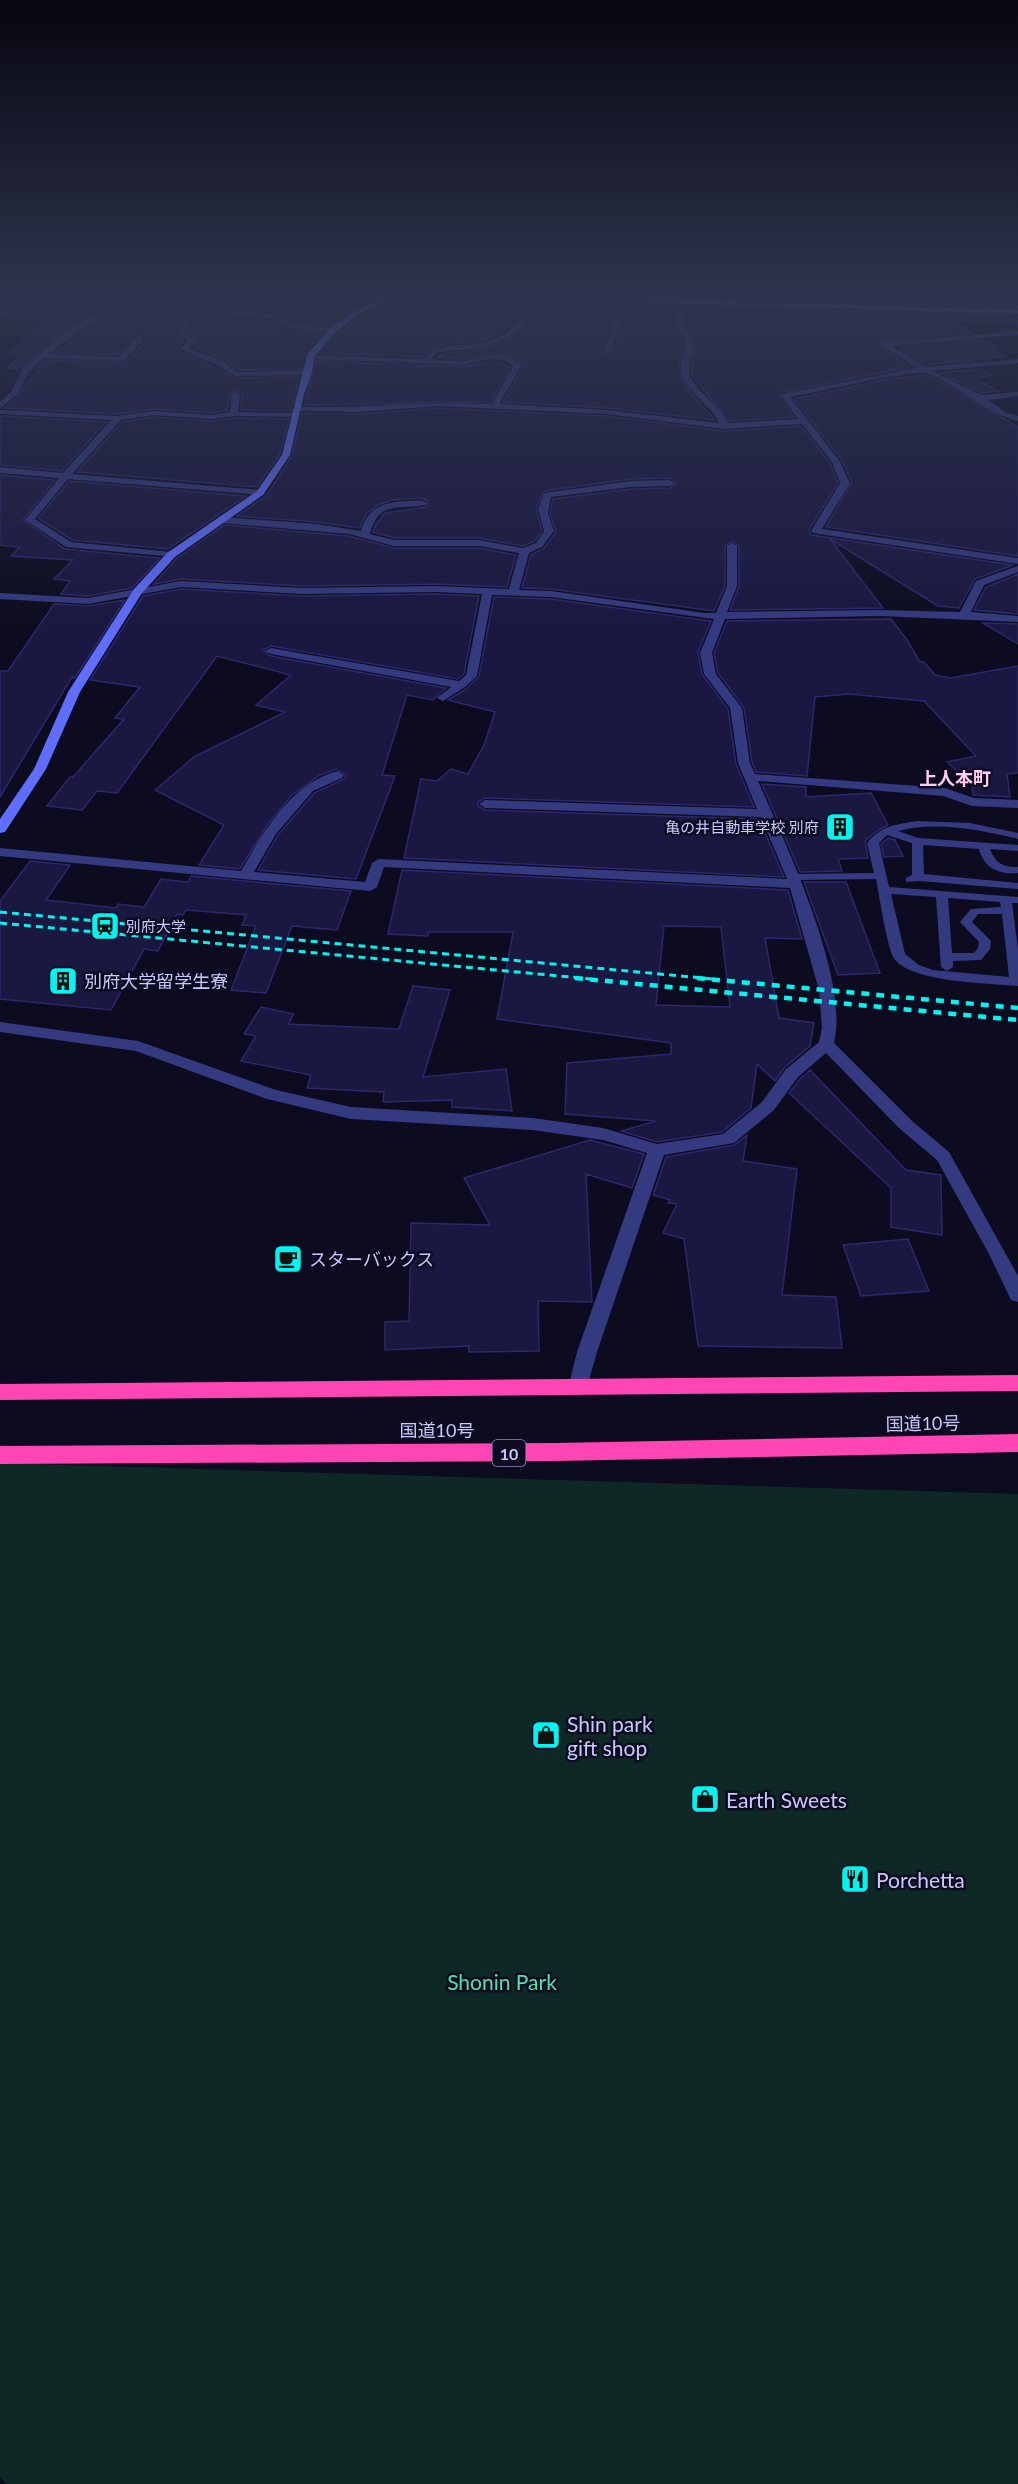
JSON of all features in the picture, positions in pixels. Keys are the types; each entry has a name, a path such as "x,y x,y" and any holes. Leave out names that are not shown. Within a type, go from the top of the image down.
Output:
{"highway":[{"path":"0,1392 1018,1383"},
{"name":"国道10号","path":"0,1455 555,1452 1018,1443"}],"street":[{"path":"234,414 235,407"},
{"path":"0,828 5,814 40,769 74,692 138,591 171,555 260,493 285,455 298,407"},
{"path":"0,412 118,418 153,413 213,417 234,414 400,407"},
{"path":"511,407 607,412 724,426 804,421"},
{"path":"715,407 719,411 724,426"},
{"path":"794,407 836,462 845,483 816,531 1018,561"},
{"path":"992,407 1004,415 1018,419"},
{"path":"118,418 65,476 30,520 69,545 171,555"},
{"path":"0,470 260,493"},
{"path":"222,520 351,531 376,541 402,544 508,545 524,551 539,544 549,531 542,505 547,495 631,484 670,483"},
{"path":"364,535 367,522 373,512 384,506 422,503"},
{"path":"0,1028 138,1046 273,1095 351,1113 533,1124 603,1134 657,1150 728,1139 768,1106 792,1073 826,1044 830,1028 827,990 808,922 794,881 744,763 736,708 710,674 705,653 732,586 732,546"},
{"path":"513,593 524,551"},
{"path":"964,615 980,583 1018,569"},
{"path":"0,596 88,601 181,584 302,591 435,589 561,596 719,617 880,613 1018,619"},
{"path":"443,699 471,676 487,592"},
{"path":"272,651 461,685"},
{"path":"245,875 270,832 309,788 338,775"},
{"path":"750,777 945,792 972,802 1018,804"},
{"path":"485,804 766,813"},
{"path":"0,852 370,887 379,863 794,881"},
{"path":"826,1044 906,1125 943,1156 998,1253 1018,1295"},
{"path":"578,1388 587,1352 657,1150"}],"lane":[{"path":"1010,903 1017,982 931,974 915,968 899,956 873,843 884,831 914,824 987,828 1018,836"},
{"path":"884,831 917,841 1018,848"},
{"path":"917,841 918,877"},
{"path":"984,846 988,860 997,868 1018,870"},
{"path":"794,881 879,876"},
{"path":"883,890 918,877 1018,886"},
{"path":"883,890 942,893 1010,903"},
{"path":"942,893 948,976"},
{"path":"946,957 977,957 984,949 985,941 966,922 975,911 1010,903"}],"green space":[{"name":"Shonin Park","path":"0,1463 1018,1494 1018,2484 7,2484 0,2477"}],"building":[{"path":"228,407 228,410 213,413 153,409 118,414 4,408"},
{"path":"241,407 292,407 291,411 241,410"},
{"path":"588,407 703,407 715,420"},
{"path":"717,407 786,407 794,417 728,421"},
{"path":"800,407 984,407 1018,427 1018,556 826,527 852,482 841,459"},
{"path":"438,408 607,416 724,431 801,426 830,463 838,483 809,530 811,535 1013,565 975,579 959,608 938,606 830,539 883,608 730,610 739,586 739,546 733,541 725,546 725,586 714,611 551,589 522,588 531,555 544,548 556,532 550,513 553,499 631,489 670,488 677,482 670,478 631,479 544,491 536,508 542,531 535,541 523,546 479,538 394,538 373,532 385,513 427,507 428,501 421,498 392,500 378,505 366,514 360,528 237,516 267,495 292,456 302,413 360,414"},
{"path":"0,416 106,422 62,471 0,465"},
{"path":"153,417 213,421 234,418 289,419 280,454 257,487 77,472 122,422"},
{"path":"0,475 55,480 23,520 65,549 160,558 132,588 88,596 61,594 70,581 54,579 73,560 11,556 20,547 0,545"},
{"path":"69,481 246,496 168,549 72,540 38,518"},
{"path":"224,525 349,536 394,548 479,548 516,555 507,587 435,584 302,586 181,579 154,584 176,559"},
{"path":"1018,574 1018,614 974,610 986,587"},
{"path":"181,589 302,596 435,594 479,596 464,674 458,679 271,646 263,650 271,656 446,688 433,700 407,695 382,775 395,776 356,879 258,870 278,835 314,793 344,779 346,775 337,769 320,775 291,796 268,824 240,869 199,865 224,825 155,790 194,757 285,712 256,705 291,675 217,656 117,793 97,791 82,810 47,806 70,777 73,777 124,719 115,718 140,687 90,680 143,596"},
{"path":"494,597 551,599 711,621 698,652 702,674 728,709 736,764 754,807 485,798 478,802 478,806 485,810 759,819 784,877 404,858 421,779 437,781 451,769 468,774 484,745 495,712 448,700 466,689 479,676"},
{"path":"125,600 75,678 72,677 0,797 0,671 8,671 54,604 88,606"},
{"path":"891,619 920,662 924,662 935,675 951,678 1018,666 1018,773 1007,774 1010,797 973,795 972,785 947,762 976,756 924,701 849,694 815,697 807,776 756,772 752,762 744,708 718,673 714,653 727,621"},
{"path":"983,623 1018,624 1018,644"},
{"name":"亀の井自動車学校 別府","path":"762,784 806,787 806,797 871,793 888,825 865,841 868,858 838,859 842,871 800,872"},
{"path":"888,838 895,840 903,856 884,857 881,844"},
{"path":"30,861 70,865 46,900 116,908 118,904 144,907 161,879 188,882 191,876 351,891 337,930 292,926 266,993 231,990 256,926 242,925 246,915 186,910 183,915 177,914 158,951 144,949 111,1010 0,999 0,901"},
{"path":"402,870 788,890 802,939 765,938 779,1018 814,1023 810,1046 785,1067 775,1081 757,1064 751,1108 722,1132 657,1142 621,1131 656,1121 565,1114 567,1063 671,1054 671,1043 497,1019 513,932 429,932 428,936 388,934","holes":["664,926 721,927 730,1007 656,1005"]},
{"path":"804,882 846,882 880,973 838,975"},
{"path":"413,986 450,990 423,1077 506,1069 512,1111 452,1107 452,1100 383,1102 384,1092 307,1088 311,1075 241,1061 256,1036 244,1034 261,1007 294,1014 288,1024 399,1029"},
{"path":"810,1070 906,1170 941,1175 942,1235 891,1227 891,1188 789,1093"},
{"path":"747,1135 743,1161 797,1169 782,1295 836,1297 842,1348 698,1346 684,1239 663,1233 677,1204 668,1203 670,1200 653,1195 666,1157 734,1145"},
{"path":"590,1140 644,1154 632,1188 586,1174 592,1302 538,1301 539,1351 469,1352 469,1346 385,1350 385,1322 409,1321 411,1223 490,1225 464,1178"},
{"path":"908,1239 929,1291 861,1296 843,1245"}],"railway":[{"path":"0,912 713,979"},
{"path":"0,923 591,979"},
{"path":"575,978 1018,1020"},
{"path":"697,978 1018,1008"}],"place":[{"name":"亀の井自動車学校 別府","path":"840,827"},
{"name":"別府大学","path":"105,926"},
{"name":"別府大学留学生寮","path":"63,981"},
{"name":"スターバックス","path":"288,1259"},
{"name":"Shin park gift shop","path":"546,1735"},
{"name":"Earth Sweets","path":"705,1799"},
{"name":"Porchetta","path":"855,1879"}],"district":[{"name":"上人本町","path":"955,778"}]}
